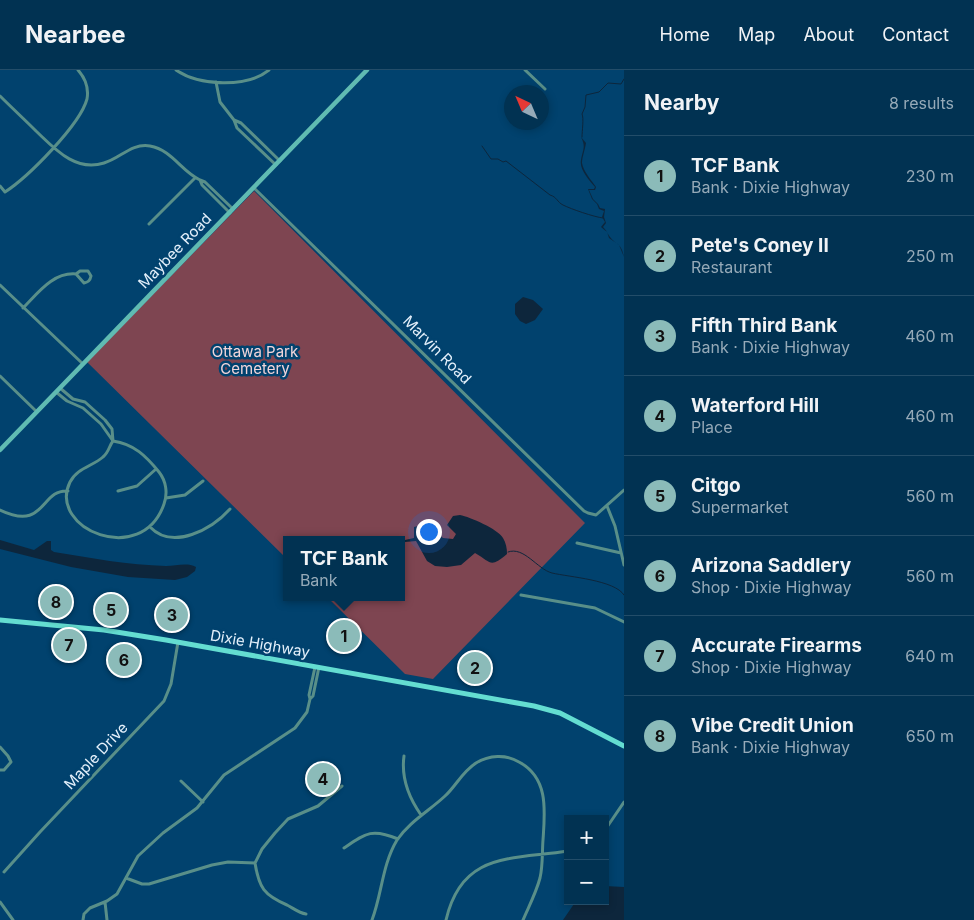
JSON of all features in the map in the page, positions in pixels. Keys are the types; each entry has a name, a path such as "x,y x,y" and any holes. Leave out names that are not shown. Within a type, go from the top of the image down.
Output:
{"main road":[{"name":"Maybee Road","path":"0,450 367,70"},
{"name":"Dixie Highway","path":"0,620 104,630 178,642 546,709 574,720 624,746"}],"street":[{"path":"0,186 5,192 16,185 53,148 82,109 88,90 86,81 78,70"},
{"path":"176,70 194,79 216,82 240,82 252,79 269,70"},
{"path":"525,70 541,85"},
{"path":"216,82 220,102 234,120 237,128 278,163"},
{"path":"0,96 65,158 84,165 102,164 137,146 151,146 169,154 195,178 205,182 214,194 232,211"},
{"path":"234,120 241,123 278,163"},
{"path":"251,141 255,137"},
{"path":"149,224 195,178"},
{"name":"Marvin Road","path":"254,188 584,511 596,515 607,506"},
{"path":"24,308 54,279 67,273 76,274 88,271 91,276 84,283 76,274"},
{"path":"0,285 83,364"},
{"path":"0,376 37,412"},
{"path":"56,392 72,404 83,408 101,424 113,441 134,447 147,458 165,483 166,498 158,518 150,527 138,535 128,538 105,536 85,527 74,519 68,506 70,482 82,469 107,454 113,441 112,429 85,402 73,399 60,388"},
{"path":"72,404 73,399"},
{"path":"101,424 105,420"},
{"path":"118,491 137,486 156,469"},
{"path":"166,498 185,495 203,481"},
{"path":"624,490 607,506 615,526 624,565"},
{"path":"0,510 21,517 31,515 57,492 68,491"},
{"path":"150,527 160,536 173,538 188,535 214,524 230,509"},
{"path":"577,544 621,553"},
{"path":"521,595 595,608 624,622"},
{"name":"Maple Drive","path":"4,872 164,701 171,684 178,642"},
{"path":"83,920 84,914 87,911 117,894 133,863 146,848 203,802 224,775 295,728 307,712 309,695 317,667"},
{"path":"0,748 11,762 4,770 0,770"},
{"path":"404,756 403,765 406,785 410,798 421,815"},
{"path":"372,920 386,864 398,839 421,815 445,796 468,769 478,762 498,756 509,757 524,764 533,772 544,793 543,854 540,878 523,920"},
{"path":"181,781 203,802"},
{"path":"306,914 266,894 260,884 255,863 262,850 288,819 318,806 342,786"},
{"path":"609,824 624,802"},
{"path":"344,848 371,833 385,833 398,839"},
{"path":"446,920 454,895 468,878 488,863 511,857 564,851"},
{"path":"126,878 142,884 149,884 212,865 228,862 255,863"},
{"path":"0,902 13,920"},
{"path":"104,902 107,920"}],"green space":[{"name":"Ottawa Park Cemetery","path":"254,191 585,523 433,679 405,674 331,601 405,601 405,536 283,536 283,555 87,362"}],"water":[{"path":"581,137 586,143 582,163 586,173 596,187 595,190 589,190 600,208 605,209 604,217 606,223 603,227 607,232 601,227 605,222 602,217 604,211 599,209 592,199 588,189 594,189 595,187 582,167 581,160 584,146"},
{"path":"523,297 533,300 543,309 535,320 526,324 520,321 515,314 515,304"},
{"path":"460,515 496,531 506,544 507,554 497,561 491,562 475,553 461,565 435,566 427,561 416,541 405,542 405,540 414,538 414,527 424,525 430,527 443,538 453,539 456,534 447,525 453,516"},
{"path":"0,540 34,550 47,541 51,541 51,550 54,552 138,564 166,566 185,564 196,567 195,571 187,577 175,580 128,577 71,567 0,549"},
{"path":"609,886 624,887 624,920 563,920 573,905 609,905"}],"waterway":[{"path":"582,137 582,114 586,95 599,92 608,83 621,84 624,79"},
{"path":"482,146 491,159 506,161 563,205 603,218"},
{"path":"508,552 520,552 546,571 602,583 619,590 624,595"}],"place":[{"name":"Vibe Credit Union","path":"56,602"},
{"name":"Citgo","path":"111,610"},
{"name":"Fifth Third Bank","path":"172,615"},
{"name":"TCF Bank","path":"344,636"},
{"name":"Accurate Firearms","path":"69,645"},
{"name":"Arizona Saddlery","path":"124,660"},
{"name":"Pete's Coney II","path":"475,668"},
{"name":"Waterford Hill","path":"323,779"}]}
